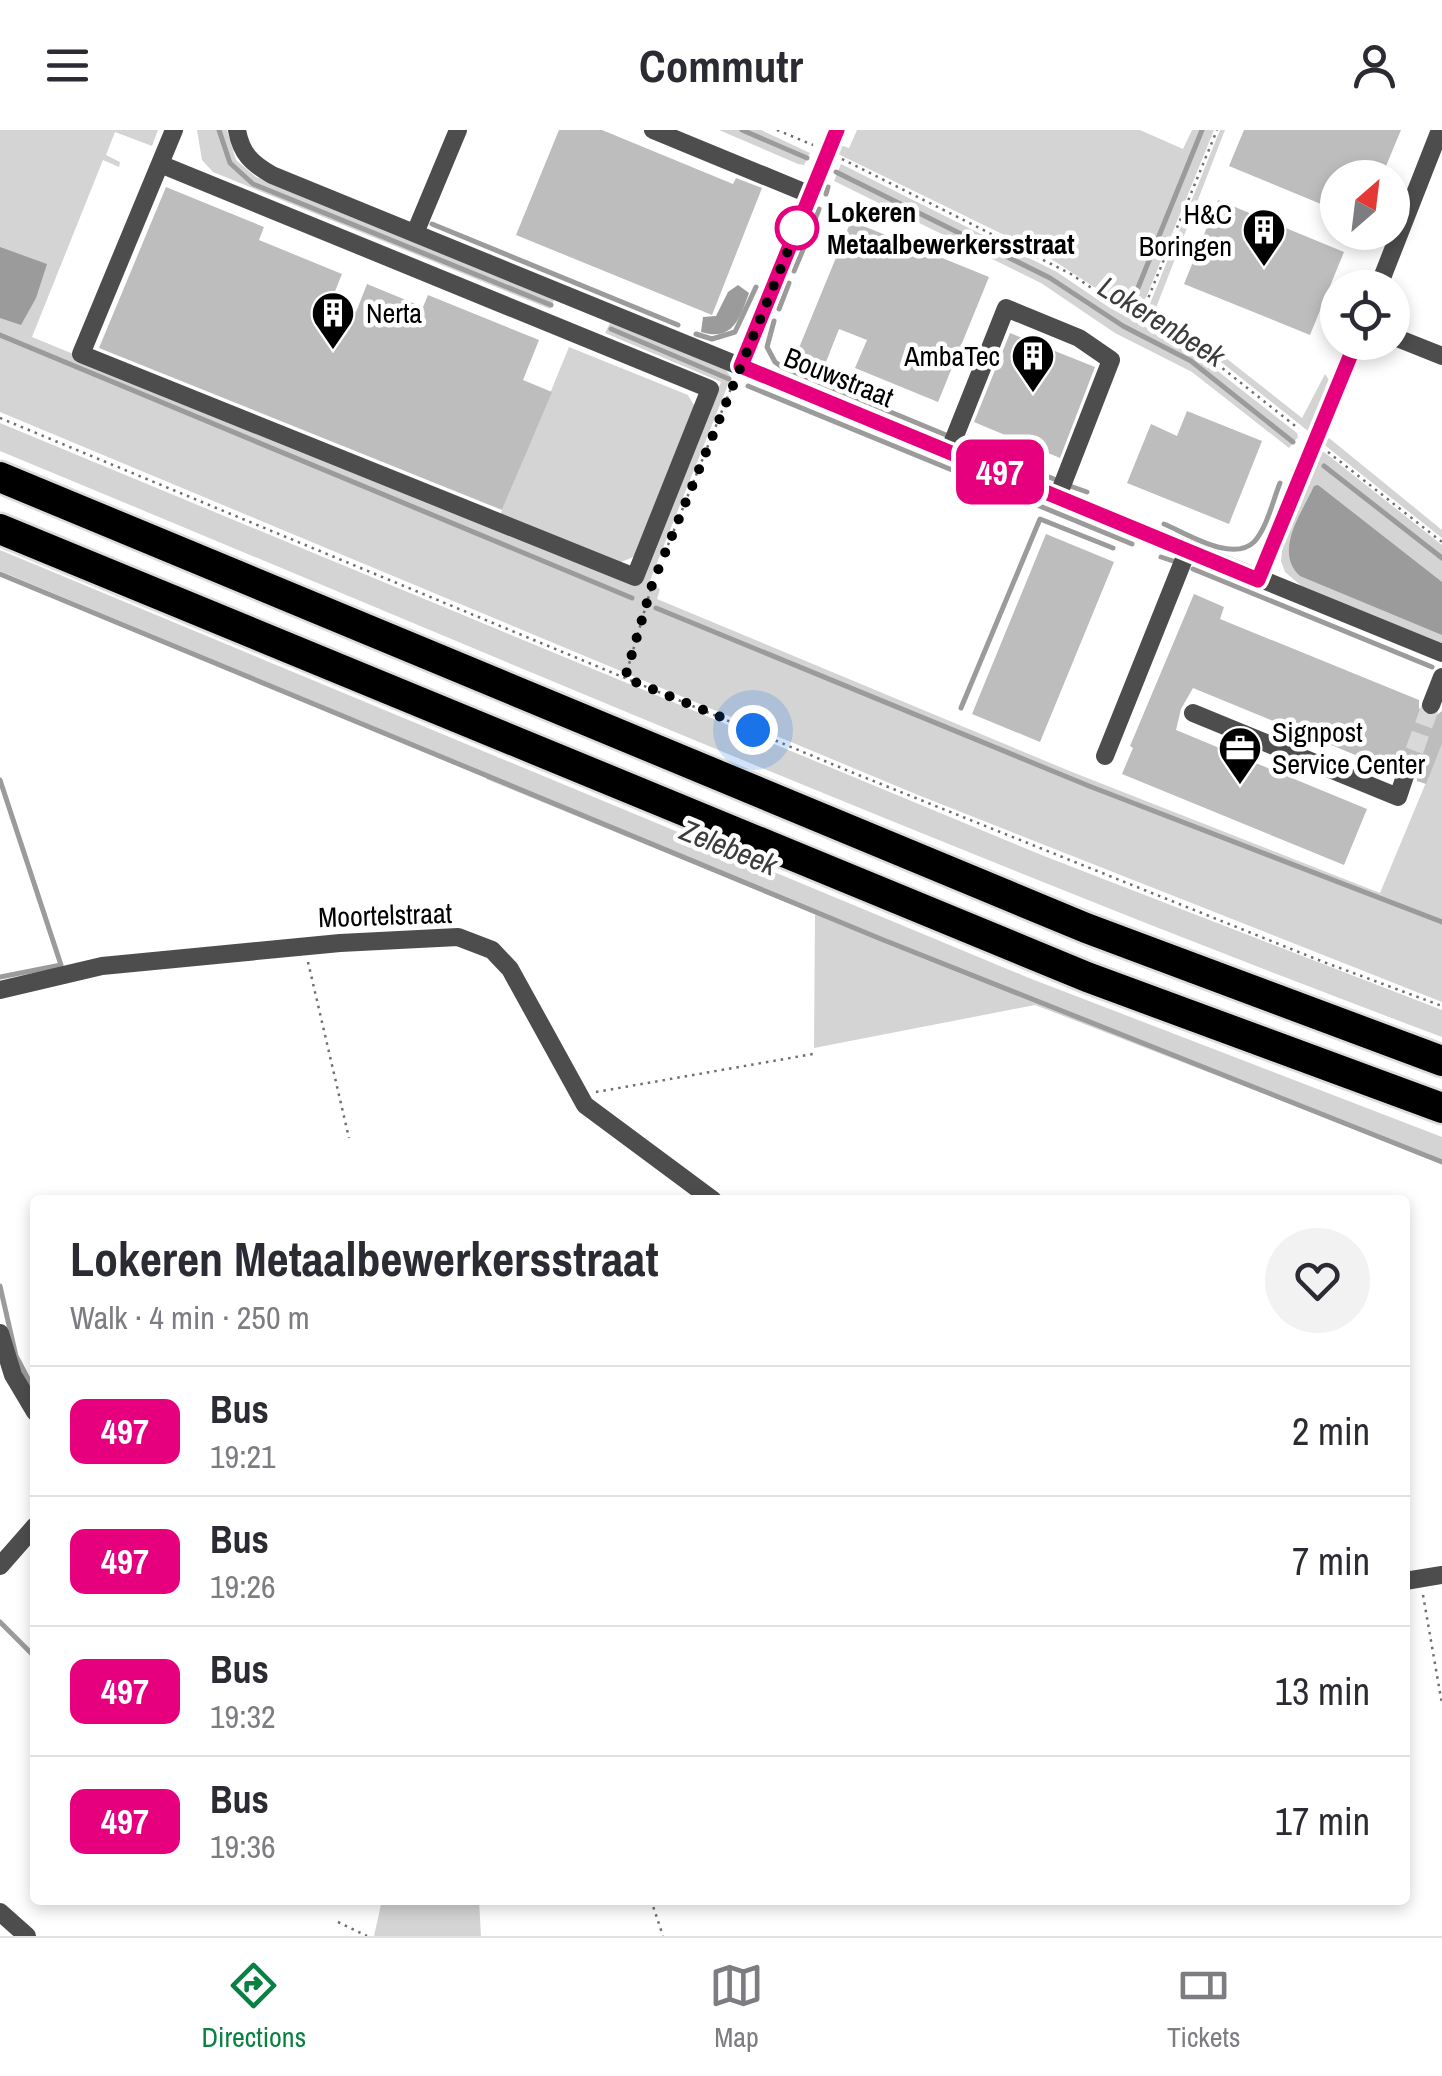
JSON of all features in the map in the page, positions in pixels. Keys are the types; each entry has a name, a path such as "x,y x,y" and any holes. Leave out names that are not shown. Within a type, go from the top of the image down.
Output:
{"highway":[{"path":"0,477 1068,920 1442,1061"},
{"path":"0,528 1087,976 1442,1108"}],"street":[{"path":"160,164 710,389 635,577 82,354 160,164 174,130"},
{"name":"Bouwstraat","path":"237,130 240,149 263,170 1442,652"},
{"path":"415,233 458,130"},
{"path":"654,130 811,194"},
{"path":"741,366 837,130"},
{"path":"1385,270 1440,130"},
{"path":"949,451 1006,308 1079,338 1111,360 1058,496"},
{"path":"1410,343 1442,356"},
{"path":"1258,580 1348,360"},
{"path":"1105,756 1188,549"},
{"path":"1432,705 1442,678"},
{"path":"1193,713 1398,797 1405,776"},
{"name":"Moortelstraat","path":"0,990 102,966 304,946 458,937 492,950 510,970 585,1105 707,1195"},
{"path":"0,1333 14,1375 30,1403"},
{"path":"0,1566 30,1532"},
{"path":"1413,1580 1442,1575"},
{"path":"0,1912 27,1936"}],"path":[{"path":"777,130 1038,255 1208,356 1442,542"},
{"path":"1140,319 1217,130"},
{"path":"666,549 741,366"},
{"path":"0,418 1232,926 1442,1006"},
{"path":"625,678 652,585"},
{"path":"304,946 349,1138"},
{"path":"580,1095 813,1054"},
{"path":"1413,1580 1442,1704"},
{"path":"653,1905 664,1936"},
{"path":"338,1922 367,1936"}],"shaded area":[{"path":"0,130 158,130 152,146 115,132 106,155 120,162 119,167 103,160 32,337 638,586 721,382 605,333 610,323 726,370 731,377 649,583 660,589 657,599 1072,772 1380,893 1442,744 1442,1002 918,795 0,412"},
{"path":"197,130 227,130 236,160 256,177 554,300 550,309 213,172 202,160"},
{"path":"719,130 761,130 810,153 804,165 798,164"},
{"path":"857,130 1140,130 1183,149 1192,130 1214,130 1142,307 1134,313 1045,255 836,153 840,145 849,148"},
{"path":"1220,130 1225,130 1154,313 1217,351 1302,418 1325,374 1329,380 1308,431 1211,354 1145,316"},
{"path":"841,164 1057,272 1110,308 1196,354 1298,437 1289,448 1192,372 1115,333 1041,283 834,181"},
{"path":"0,247 47,264 36,298 21,325 0,318"},
{"path":"738,285 749,293 734,326 721,334 701,332 703,317 716,316 728,292"},
{"path":"569,347 688,395 695,407 636,556 616,564 500,515"},
{"path":"0,423 1044,856 1442,1010 1442,1037 898,824 0,451"},
{"path":"1329,438 1442,530 1442,538 1322,443"},
{"path":"1324,452 1442,545 1442,645 1305,589 1285,572 1281,561 1283,539 1318,453"},
{"path":"1318,485 1442,582 1442,635 1300,576 1292,566 1289,544 1297,520"},
{"path":"0,550 1029,978 1442,1137 1442,1163 1035,1005 814,1048 815,914 486,779 488,774 0,571"},
{"path":"381,1905 479,1905 481,1936 374,1936"}],"building":[{"path":"559,130 602,130 733,184 736,178 762,188 712,315 516,235"},
{"path":"1244,130 1401,130 1388,160 1320,160 1320,204 1229,166"},
{"name":"Nerta","path":"166,187 264,227 259,240 342,274 331,301 356,312 367,284 423,307 428,295 539,340 523,380 552,392 502,510 99,348"},
{"name":"H&C Boringen","path":"1218,200 1320,242 1320,250 1344,252 1337,270 1320,270 1320,311 1310,335 1184,284"},
{"path":"851,221 989,277 938,402 855,368 867,340 839,329 822,372 794,360"},
{"name":"AmbaTec","path":"1010,333 1095,367 1060,458 974,422"},
{"path":"1187,411 1262,441 1229,524 1127,483 1151,424 1177,436"},
{"path":"1046,534 1114,562 1040,742 972,714"},
{"path":"1194,594 1224,607 1220,619 1419,700 1419,708 1426,716 1434,717 1442,711 1442,744 1426,784 1417,781 1417,773 1410,765 1402,764 1394,771 1193,688 1181,709 1176,730 1367,809 1344,865 1122,774"}],"waterway":[{"path":"219,130 230,163 253,184 551,305"},
{"name":"Lokerenbeek","path":"742,130 807,158"},
{"path":"1133,300 1202,130"},
{"name":"Lokerenbeek","path":"836,172 1050,278 1123,326 1191,361 1293,442"},
{"path":"826,194 828,187"},
{"path":"810,233 819,209"},
{"path":"432,224 678,325"},
{"path":"794,271 805,245"},
{"path":"779,309 789,283"},
{"path":"696,334 712,339 735,332 756,287"},
{"path":"774,321 767,347 782,367 946,435"},
{"path":"611,329 729,379"},
{"path":"0,335 632,598"},
{"path":"748,386 1132,544"},
{"path":"977,448 1054,479"},
{"name":"Lokerenbeek","path":"1324,466 1442,558"},
{"path":"1164,524 1222,548 1245,548 1263,529 1280,483"},
{"path":"1070,486 1087,492"},
{"path":"961,708 1040,519 1113,548"},
{"path":"1161,557 1173,561"},
{"path":"1193,569 1432,667"},
{"name":"Zelebeek","path":"0,574 881,939 1442,1162"},
{"path":"656,608 1089,786 1442,922"},
{"path":"0,780 61,965 0,977"},
{"path":"0,1286 16,1356 30,1383"},
{"path":"0,1622 30,1652"}],"tunnel":[{"path":"1405,776 1431,705"}],"bus line":[{"name":"497","path":"837,130 741,366 1258,580 1348,360"}],"place":[{"name":"Lokeren Metaalbewerkersstraat","path":"797,228"},
{"name":"H&C Boringen","path":"1264,268"},
{"name":"Nerta","path":"333,351"},
{"name":"AmbaTec","path":"1033,394"},
{"name":"Signpost Service Center","path":"1240,786"}],"route":[{"path":"753,730 625,678 652,585 797,228"}]}
